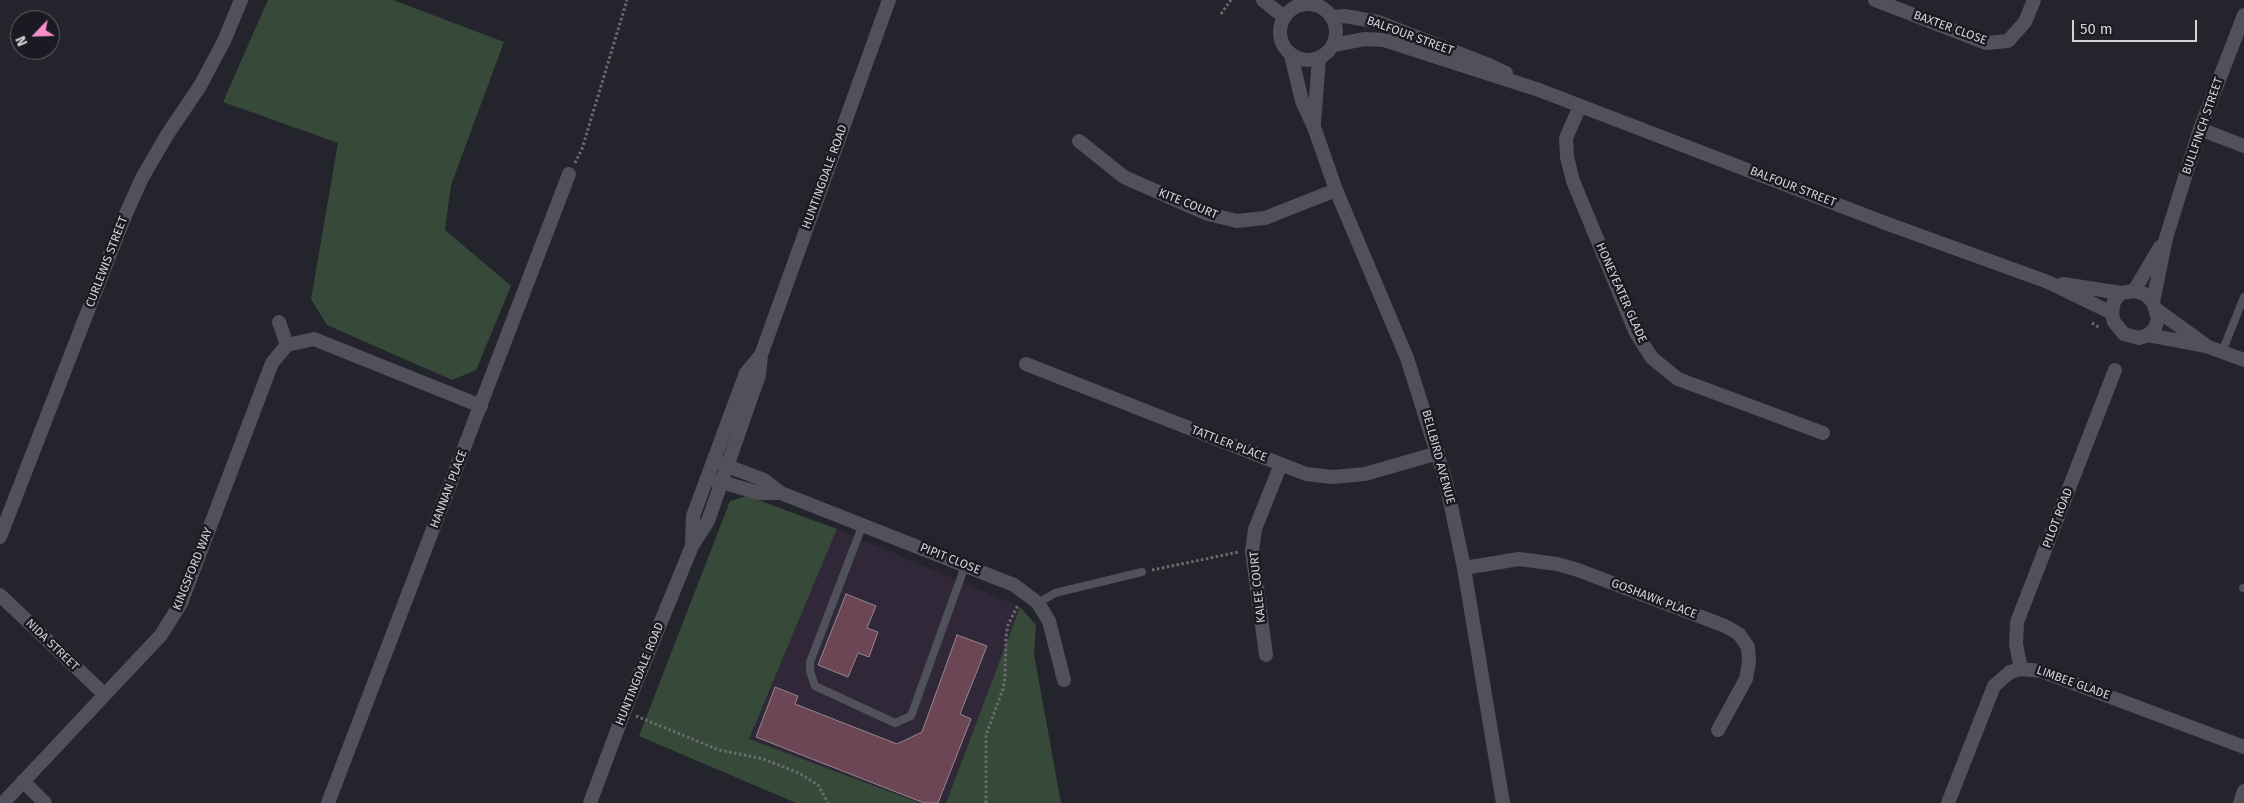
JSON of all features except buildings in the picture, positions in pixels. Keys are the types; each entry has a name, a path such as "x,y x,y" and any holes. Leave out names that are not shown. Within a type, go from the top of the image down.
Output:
{"street":[{"name":"CURLEWIS STREET","path":"0,537 124,218 142,178 167,135 200,86 224,40 241,0"},
{"name":"HUNTINGDALE ROAD","path":"590,803 624,712 692,546 708,521 759,375 761,355 889,0"},
{"path":"1263,0 1284,17 1280,24 1281,41 1291,55 1304,60 1319,58 1328,53 1336,36 1336,26 1332,17"},
{"name":"BAXTER CLOSE","path":"1875,0 1986,43 2008,41 2024,22 2034,0"},
{"name":"BALFOUR STREET","path":"1284,17 1300,2 1319,6 1332,17 1345,16 1378,22 1489,65 1539,90"},
{"name":"BULLFINCH STREET","path":"2155,306 2166,238 2200,129 2244,15"},
{"name":"BALFOUR STREET","path":"1333,45 1365,39 1384,40 1539,90 1879,220 2048,282 2112,313"},
{"name":"BELLBIRD AVENUE","path":"1291,55 1302,101 1314,127 1336,190 1408,358 1438,453 1464,568 1503,803"},
{"name":"BELLBIRD AVENUE","path":"1314,127 1319,58"},
{"name":"HONEYEATER GLADE","path":"1580,106 1566,138 1567,157 1573,181 1636,333 1652,358 1678,379 1823,434"},
{"path":"2200,129 2244,146"},
{"name":"KITE COURT","path":"1078,141 1124,177 1208,214 1237,221 1265,218 1336,190"},
{"name":"HANNAN PLACE","path":"328,803 569,174"},
{"name":"BULLFINCH STREET","path":"2127,292 2166,238"},
{"name":"BALFOUR STREET","path":"2048,282 2127,292"},
{"path":"2155,306 2158,319 2155,328 2148,335 2139,338 2124,334 2114,322 2112,313 2114,301 2127,292 2146,294 2155,306 2206,346"},
{"path":"279,322 287,345 314,339 481,406"},
{"path":"2148,335 2206,346 2244,360"},
{"name":"KINGSFORD WAY","path":"3,803 161,635 181,603 272,363 287,345"},
{"name":"HUNTINGDALE ROAD","path":"692,546 693,516 746,372 761,355"},
{"name":"TATTLER PLACE","path":"1026,364 1306,474 1332,477 1365,474 1438,453"},
{"name":"PILOT ROAD","path":"2021,669 2016,644 2018,622 2115,370"},
{"name":"PIPIT CLOSE","path":"714,460 764,480 781,493 1014,585 1038,603 1049,621 1064,680"},
{"name":"KALEE COURT","path":"1266,655 1252,551 1255,529 1281,464"},
{"name":"PIPIT CLOSE","path":"707,478 759,493 781,493"},
{"name":"GOSHAWK PLACE","path":"1464,568 1519,559 1557,564 1578,570 1725,626 1738,634 1748,648 1749,662 1746,679 1718,730"},
{"name":"NIDA STREET","path":"0,595 104,694"},
{"name":"LIMBEE GLADE","path":"1948,803 1994,686 2010,672 2021,669 2033,668 2244,747"},
{"path":"23,781 45,803"},
{"path":"2240,803 2244,791"}],"lane":[{"path":"2222,352 2244,297"},
{"path":"863,524 810,662 810,671 815,686 895,723 911,716 965,566"},
{"path":"1038,603 1055,593 1142,572"}],"path":[{"path":"569,174 582,149 627,0"},
{"path":"1220,14 1231,0"},
{"path":"1142,572 1252,551"},
{"path":"986,803 986,735 1003,689 1008,625 1025,593"},
{"path":"624,712 719,750 763,759 799,773 818,785 828,803"}],"shaded area":[{"path":"837,529 1020,607 946,803 920,803 749,739"}],"green space":[{"path":"268,0 393,0 504,42 451,185 445,230 511,286 476,370 452,380 327,325 311,299 338,143 223,102"},
{"path":"747,496 837,529 749,739 920,803 796,803 639,736 730,501"},
{"path":"1020,607 1036,625 1034,654 1061,803 946,803"}]}
